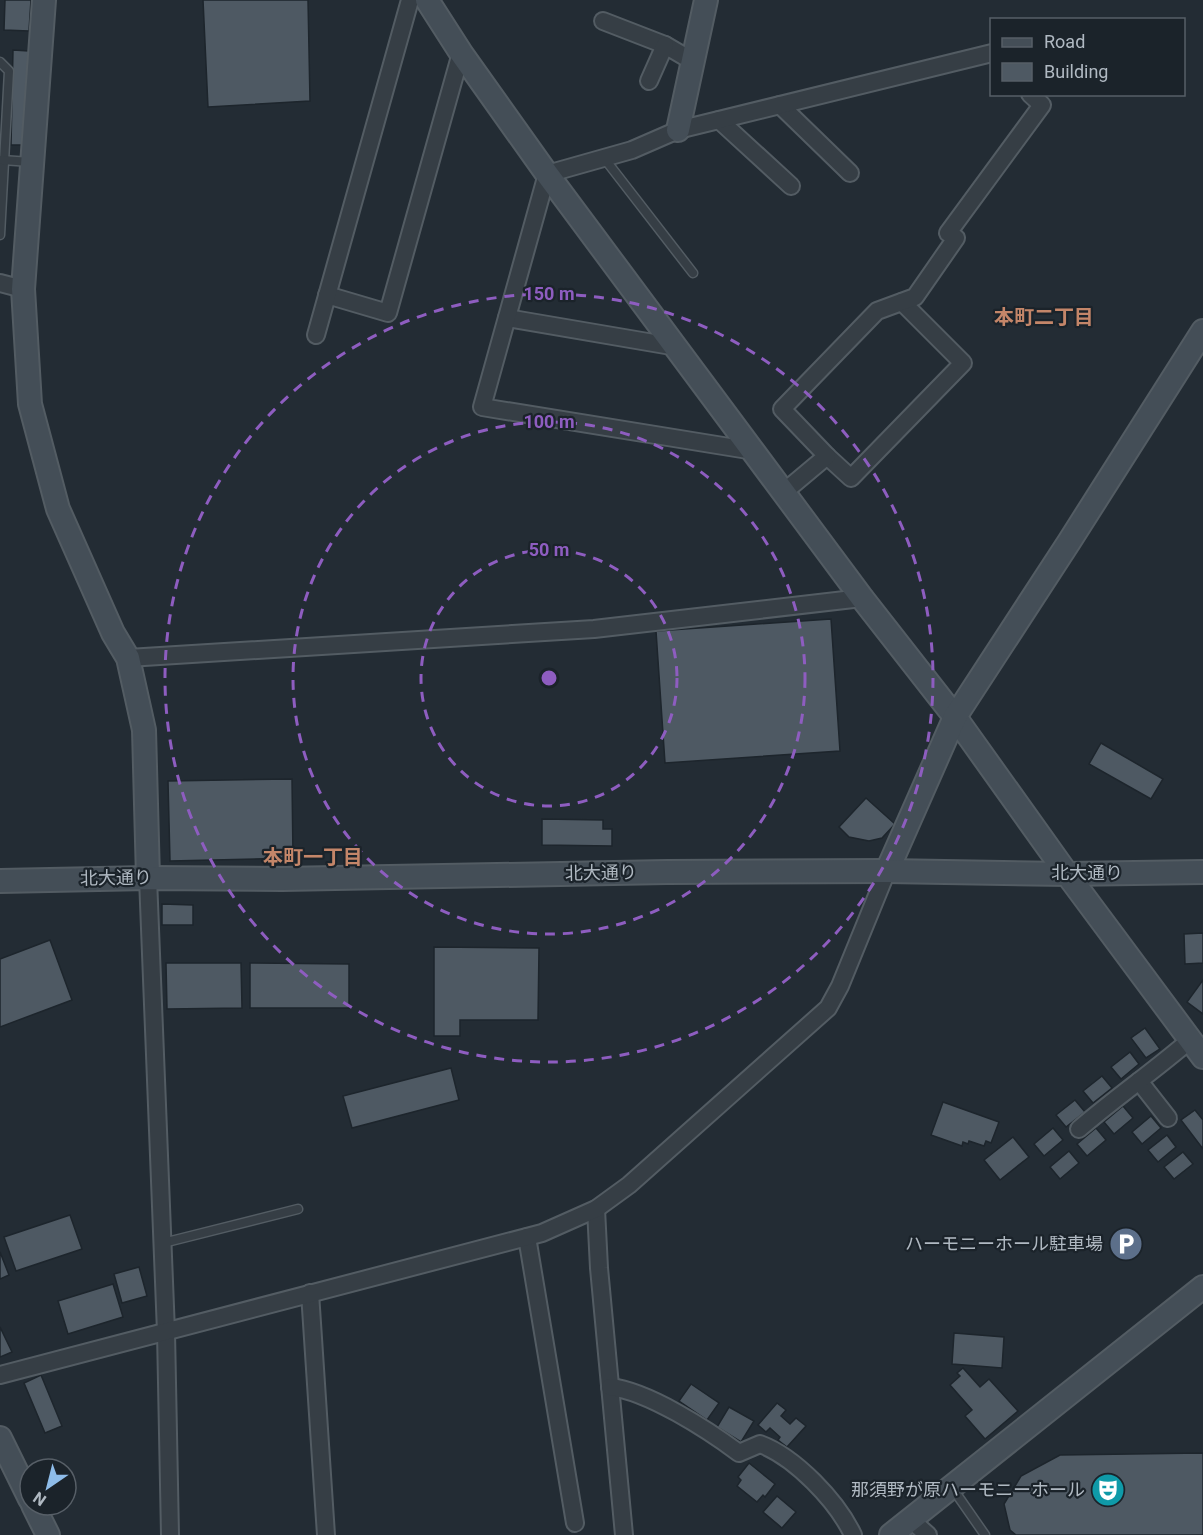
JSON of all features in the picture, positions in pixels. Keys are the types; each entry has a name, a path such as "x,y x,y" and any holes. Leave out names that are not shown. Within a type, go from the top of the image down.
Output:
{"street":[{"path":"44,0 23,289 30,404 58,509 113,633 128,658 144,730 166,1332 170,1535"},
{"path":"316,334 410,0"},
{"path":"426,0 547,174 862,598 955,717 1067,874 1197,1048 1121,1093 1079,1129"},
{"path":"678,130 706,0"},
{"path":"603,21 665,45 694,62"},
{"path":"649,81 665,45"},
{"path":"327,295 388,313 461,53"},
{"path":"547,174 632,150 678,130 990,55"},
{"path":"902,302 963,363 851,478 782,409 877,311 915,297 956,238 948,233 1042,105 1032,96"},
{"path":"780,105 850,173"},
{"path":"718,120 791,186"},
{"path":"547,174 482,407 754,451"},
{"path":"0,283 23,289"},
{"path":"507,318 677,347"},
{"path":"0,1375 542,1233 596,1209 629,1185 828,1008 840,986 887,871 955,717 1203,331"},
{"path":"784,492 828,456"},
{"path":"128,658 594,628 862,598"},
{"name":"北大通り","path":"0,881 148,878 282,879 667,872 887,871 1067,874 1203,872"},
{"path":"1139,1081 1168,1118"},
{"path":"596,1209 599,1268 624,1535"},
{"path":"527,1237 575,1523"},
{"path":"891,1535 1203,1287"},
{"path":"310,1293 327,1535"},
{"path":"610,1387 624,1389 641,1396 707,1430 739,1453 760,1444 775,1450 807,1475 847,1521 853,1535"},
{"path":"0,1438 18,1475"},
{"path":"39,1517 48,1535"},
{"path":"910,1519 928,1535"}],"lane":[{"path":"0,62 9,71 0,235"},
{"path":"604,158 693,273"},
{"path":"3,160 32,162"},
{"path":"163,1243 298,1209"},
{"path":"951,1486 985,1535"}],"building":[{"path":"5,0 31,0 29,31 4,30"},
{"path":"203,0 308,0 310,101 208,107"},
{"path":"13,50 29,51 26,145 11,145"},
{"path":"831,619 840,751 665,763 656,631"},
{"path":"1101,743 1163,779 1151,799 1089,764"},
{"path":"292,779 293,858 170,861 168,781"},
{"path":"866,798 895,824 882,838 869,841 849,837 839,827"},
{"path":"542,819 603,820 603,829 612,829 612,846 542,845"},
{"path":"162,904 193,905 193,925 162,925"},
{"path":"1203,933 1203,963 1185,964 1184,934"},
{"path":"50,940 72,1000 0,1027 0,959"},
{"path":"434,947 539,948 538,1020 460,1020 460,1036 434,1036"},
{"path":"166,963 241,963 242,1008 167,1009"},
{"path":"250,963 349,964 349,1008 250,1008"},
{"path":"1203,980 1203,1014 1187,1002"},
{"path":"1145,1028 1160,1049 1146,1058 1131,1038"},
{"path":"1130,1052 1139,1064 1121,1079 1111,1067"},
{"path":"451,1068 459,1100 352,1128 343,1096"},
{"path":"1102,1076 1112,1088 1093,1103 1083,1091"},
{"path":"1075,1100 1085,1112 1066,1127 1056,1115"},
{"path":"943,1102 999,1122 991,1143 986,1141 984,1146 969,1141 968,1144 963,1142 962,1146 931,1135"},
{"path":"1123,1106 1133,1118 1114,1134 1104,1122"},
{"path":"1195,1110 1203,1120 1203,1149 1181,1120"},
{"path":"1151,1116 1161,1128 1142,1144 1132,1132"},
{"path":"1053,1128 1063,1140 1044,1156 1034,1144"},
{"path":"1096,1128 1106,1140 1087,1156 1077,1144"},
{"path":"1167,1135 1176,1147 1158,1162 1148,1150"},
{"path":"1013,1137 1029,1157 1000,1180 984,1160"},
{"path":"1069,1151 1079,1163 1060,1179 1050,1167"},
{"path":"1183,1152 1193,1164 1174,1179 1164,1167"},
{"path":"70,1215 82,1249 16,1271 4,1237"},
{"path":"0,1252 9,1275 0,1279"},
{"path":"139,1267 147,1296 122,1303 114,1274"},
{"path":"113,1284 123,1317 68,1334 58,1301"},
{"path":"0,1327 12,1352 0,1357"},
{"path":"954,1333 1004,1337 1002,1368 952,1364"},
{"path":"963,1368 980,1387 989,1379 1018,1411 985,1439 965,1416 972,1410 950,1385 960,1376 957,1373"},
{"path":"41,1375 62,1426 45,1433 24,1383"},
{"path":"691,1384 719,1403 707,1420 679,1401"},
{"path":"777,1403 786,1410 781,1416 790,1424 796,1418 806,1426 787,1447 778,1440 780,1437 770,1428 766,1432 758,1425"},
{"path":"729,1407 754,1421 741,1442 717,1427"},
{"name":"那須野が原ハーモニーホール","path":"1203,1453 1203,1535 1016,1535 1010,1530 1004,1504 1021,1476 1060,1455"},
{"path":"749,1463 775,1484 765,1497 763,1495 757,1502 737,1486 741,1480 738,1477"},
{"path":"777,1496 796,1512 782,1528 763,1512"}],"place":[{"name":"ハーモニーホール駐車場","path":"1126,1244"},
{"name":"那須野が原ハーモニーホール","path":"1108,1490"}],"district":[{"name":"本町二丁目","path":"1044,317"},
{"name":"本町一丁目","path":"313,857"}]}
